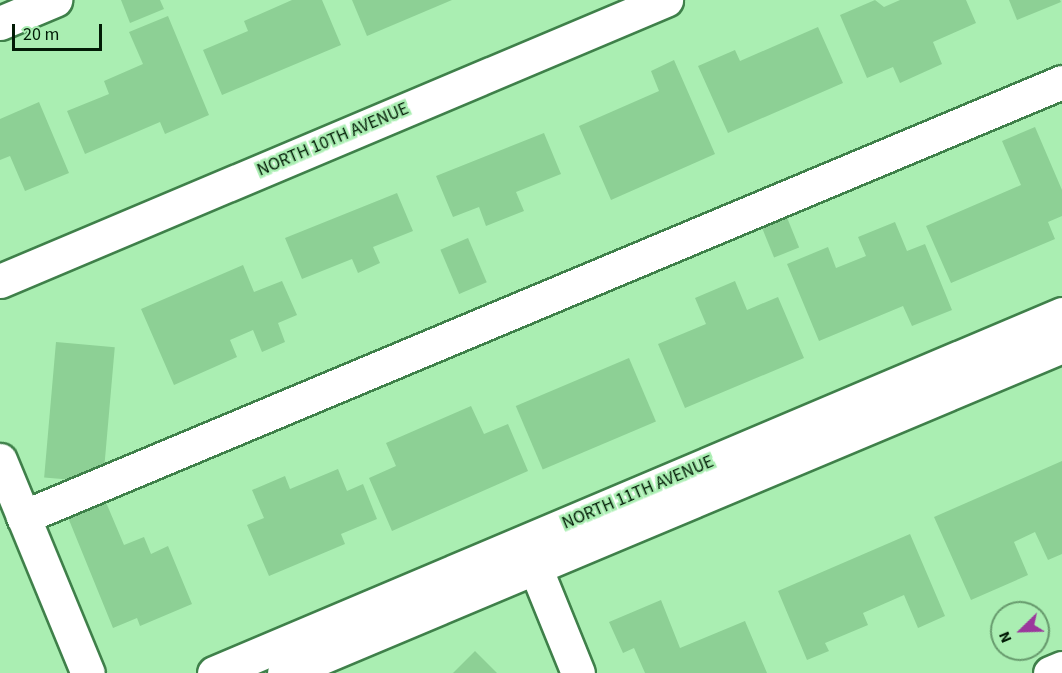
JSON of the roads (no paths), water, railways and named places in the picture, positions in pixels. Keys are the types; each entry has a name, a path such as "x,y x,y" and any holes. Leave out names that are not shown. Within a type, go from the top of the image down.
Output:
{"street":[{"path":"0,23 55,0"},
{"name":"NORTH 10TH AVENUE","path":"0,280 666,0"},
{"path":"23,518 1062,82"},
{"name":"NORTH 11TH AVENUE","path":"214,673 1062,314"},
{"name":"NORTH 11TH AVENUE","path":"284,673 1062,346"},
{"path":"0,460 88,673"},
{"path":"536,567 578,673"},
{"path":"1050,673 1062,668"}]}
